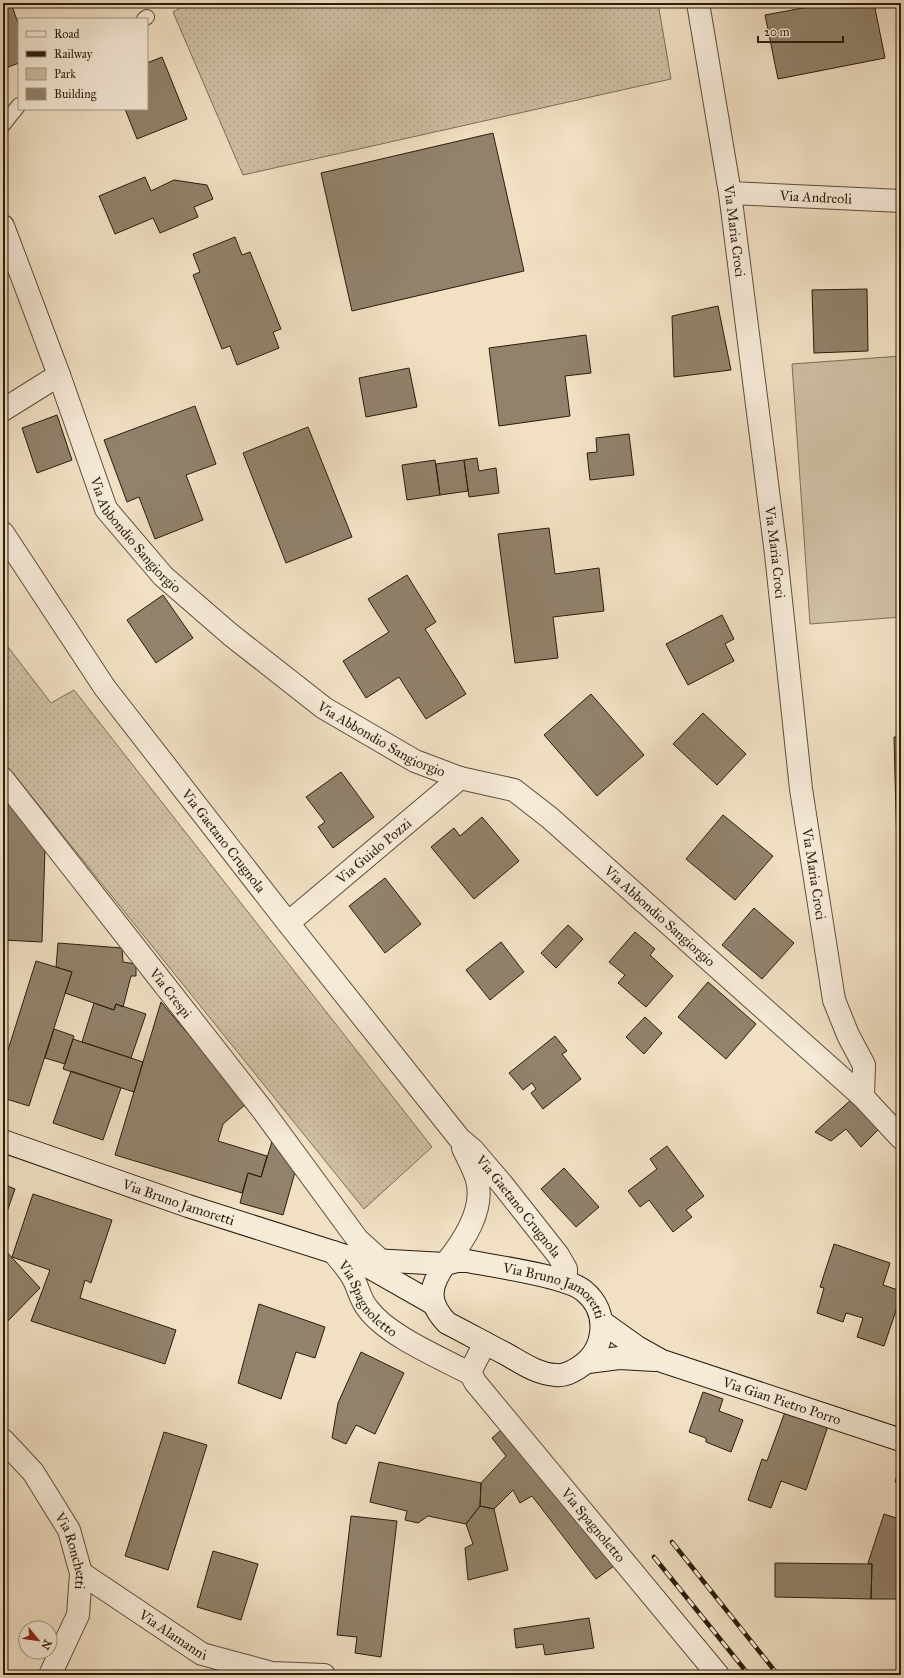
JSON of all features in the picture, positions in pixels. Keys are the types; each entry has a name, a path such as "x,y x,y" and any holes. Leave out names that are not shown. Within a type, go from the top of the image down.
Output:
{"street":[{"name":"Via Maria Croci","path":"700,4 730,193 776,554 801,789 834,1000 848,1035 864,1065 863,1098"},
{"name":"Via Andreoli","path":"730,193 901,201"},
{"name":"Via Abbondio Sangiorgio","path":"3,226 59,375 106,509 163,576 231,636 324,708 415,761 460,778 514,790 550,818 863,1098 901,1138"},
{"path":"3,410 59,375"},
{"name":"Via Gaetano Crugnola","path":"3,533 105,688 288,923 459,1138 473,1150 502,1184 558,1255 566,1269 566,1282"},
{"name":"Via Guido Pozzi","path":"288,923 460,778"},
{"name":"Via Crespi","path":"3,779 261,1108 358,1240 379,1259"},
{"name":"Via Gaetano Crugnola","path":"445,1264 460,1246 473,1220 478,1200 477,1181 459,1138"},
{"name":"Via Bruno Jamoretti","path":"3,1141 188,1206 355,1259 434,1304 440,1315 447,1323 538,1372 557,1375 571,1372 588,1362 601,1337 602,1322 598,1308 584,1290 566,1282 467,1261 457,1261 445,1264 379,1259 355,1259"},
{"path":"323,1249 327,1242 335,1234 337,1223 335,1209"},
{"name":"Via Spagnoletto","path":"323,1249 341,1261 355,1281 367,1309 384,1325 403,1338 471,1374 475,1382 718,1675"},
{"path":"434,1304 431,1295 433,1285 445,1264"},
{"name":"Via Gian Pietro Porro","path":"602,1322 637,1347 662,1361 901,1440"},
{"path":"471,1374 473,1364 484,1343"},
{"name":"Via Gian Pietro Porro","path":"588,1362 618,1358 662,1361"},
{"name":"Via Ronchetti","path":"3,1440 32,1472 69,1530 81,1574 78,1615 50,1675"},
{"name":"Via Alamanni","path":"81,1574 202,1654 272,1673 324,1675"}],"lane":[{"path":"3,125 18,106"}],"green space":[{"path":"188,3 658,3 671,79 243,175 173,12"},
{"path":"901,356 901,617 810,624 792,364"},
{"path":"8,647 51,703 74,690 432,1147 364,1209 3,761 3,650"}],"building":[{"path":"3,3 11,3 18,23 18,63 3,69"},
{"path":"830,3 874,3 885,58 778,79 765,15"},
{"path":"162,57 187,119 137,139 125,110 148,110 148,63"},
{"path":"493,133 524,271 352,311 321,173"},
{"path":"145,177 151,191 174,180 207,185 213,199 194,207 198,217 160,233 153,218 115,234 99,196"},
{"path":"235,237 242,255 250,252 281,329 273,332 279,348 237,365 230,346 222,349 193,275 200,272 193,254"},
{"path":"867,289 868,351 814,353 812,290"},
{"path":"718,306 731,370 674,377 672,316"},
{"path":"586,335 591,373 565,376 570,416 499,426 489,348"},
{"path":"409,368 417,407 366,417 359,378"},
{"path":"195,406 216,464 186,475 203,520 155,539 139,497 127,502 104,440"},
{"path":"57,415 72,460 37,473 22,428"},
{"path":"308,427 352,537 286,563 243,453"},
{"path":"629,434 634,475 590,480 587,453 597,452 596,438"},
{"path":"477,458 479,471 496,468 499,493 469,497 464,460"},
{"path":"435,460 440,495 407,500 402,465"},
{"path":"464,460 468,491 440,495 436,464"},
{"path":"549,528 555,574 599,568 604,611 553,617 558,658 515,663 498,534"},
{"path":"407,575 436,622 425,629 466,694 426,719 399,677 366,698 343,661 389,632 368,599"},
{"path":"163,595 193,638 156,663 127,620"},
{"path":"722,615 734,639 725,644 734,661 688,685 666,644"},
{"path":"591,694 644,755 597,796 544,735"},
{"path":"703,713 746,754 717,785 673,744"},
{"path":"894,737 901,737 901,1002"},
{"path":"341,772 374,817 333,848 318,827 325,822 306,797"},
{"path":"3,791 45,849 42,942 3,940"},
{"path":"723,815 773,856 735,900 686,859"},
{"path":"482,817 519,861 474,899 431,847 454,828 460,836"},
{"path":"385,878 421,924 385,953 349,906"},
{"path":"754,908 794,943 762,979 722,945"},
{"path":"568,925 583,939 556,968 541,953"},
{"path":"635,932 655,949 650,955 673,976 646,1007 618,983 625,975 609,962"},
{"path":"501,942 524,972 490,1000 466,970"},
{"path":"58,943 122,948 123,962 136,964 136,976 131,976 123,1007 116,1004 114,1010 65,993 72,972 56,967"},
{"path":"36,961 72,972 29,1106 3,1098 3,1066"},
{"path":"708,982 756,1024 726,1059 678,1017"},
{"path":"161,1002 247,1103 223,1124 218,1141 267,1156 261,1177 248,1173 242,1193 115,1155"},
{"path":"94,1003 114,1010 116,1004 146,1014 131,1058 82,1042"},
{"path":"645,1017 662,1033 644,1054 626,1037"},
{"path":"54,1029 74,1036 65,1064 45,1058"},
{"path":"555,1036 567,1051 562,1054 581,1079 543,1109 531,1093 536,1089 532,1083 523,1090 509,1073"},
{"path":"73,1039 143,1062 134,1092 63,1069"},
{"path":"71,1071 121,1088 103,1140 53,1123"},
{"path":"852,1099 879,1129 861,1147 846,1129 831,1141 815,1132"},
{"path":"274,1135 297,1165 283,1215 240,1203 248,1173 261,1177"},
{"path":"667,1146 704,1196 686,1210 692,1217 673,1232 649,1200 640,1207 628,1191 657,1169 650,1159"},
{"path":"564,1168 599,1207 576,1227 541,1189"},
{"path":"3,1184 15,1189 3,1223"},
{"path":"33,1194 112,1220 91,1283 85,1280 80,1298 176,1330 165,1364 31,1321 50,1270 12,1257"},
{"path":"834,1244 890,1263 883,1285 901,1291 901,1296 884,1346 857,1337 863,1318 846,1313 843,1322 817,1313 824,1288 820,1287"},
{"path":"3,1248 40,1288 3,1326"},
{"path":"259,1304 325,1327 315,1358 296,1352 281,1399 238,1383"},
{"path":"361,1352 404,1373 375,1434 356,1425 346,1444 332,1438 338,1403"},
{"path":"703,1392 723,1399 719,1411 743,1420 731,1452 706,1442 706,1438 689,1432"},
{"path":"785,1412 828,1426 806,1490 781,1481 771,1508 748,1500 762,1459 767,1461"},
{"path":"508,1424 618,1563 596,1579 532,1496 520,1503 513,1490 494,1509 480,1506 481,1483 506,1456 492,1438"},
{"path":"164,1432 207,1445 168,1570 125,1556"},
{"path":"379,1462 481,1483 480,1506 466,1524 428,1516 418,1523 405,1520 407,1511 370,1502"},
{"path":"901,1463 901,1484 895,1482"},
{"path":"901,1501 901,1599 871,1599 872,1564 868,1563 884,1514 896,1518"},
{"path":"480,1506 494,1509 508,1570 468,1580 465,1548 473,1544 466,1524"},
{"path":"351,1516 397,1521 381,1657 355,1653 357,1637 337,1635"},
{"path":"213,1551 258,1564 241,1620 197,1607"},
{"path":"775,1563 872,1564 871,1599 775,1597"},
{"path":"589,1618 594,1648 545,1655 543,1644 516,1648 514,1629"}],"railway":[{"path":"672,1542 778,1675"},
{"path":"654,1557 749,1675"}]}
